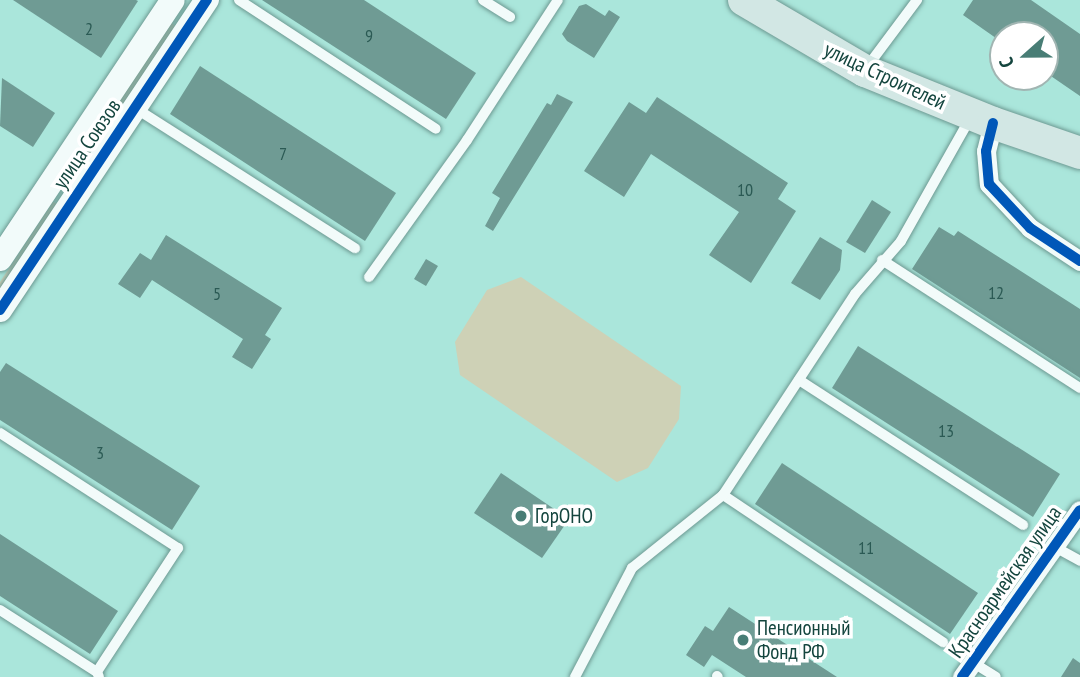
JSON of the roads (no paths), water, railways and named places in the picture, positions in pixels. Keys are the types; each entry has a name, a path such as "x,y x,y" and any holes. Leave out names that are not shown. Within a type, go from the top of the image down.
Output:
{"main road":[{"name":"улица Строителей","path":"744,0 865,71 983,119 1080,153"}],"street":[{"name":"улица Союзов","path":"0,310 207,0"},
{"name":"улица Союзов","path":"0,259 171,3"},
{"path":"171,3 192,22"},
{"path":"983,119 989,184 1030,228 1080,261"},
{"path":"53,180 77,194"},
{"name":"Красноармейская улица","path":"967,670 1080,510"}],"lane":[{"path":"239,0 436,129"},
{"path":"482,0 510,17"},
{"path":"369,276 467,140 558,0"},
{"path":"865,71 917,0"},
{"path":"135,107 355,248"},
{"path":"575,677 632,568 723,495 855,294 901,240 983,119"},
{"path":"882,260 1080,388"},
{"path":"799,380 1023,525"},
{"path":"0,433 178,548 98,674 0,610"},
{"path":"723,495 943,642"},
{"path":"1055,547 1080,561"},
{"path":"967,670 996,677"}],"place":[{"name":"ГорОНО","path":"521,516"},
{"name":"Пенсионный Фонд РФ","path":"743,640"}]}
